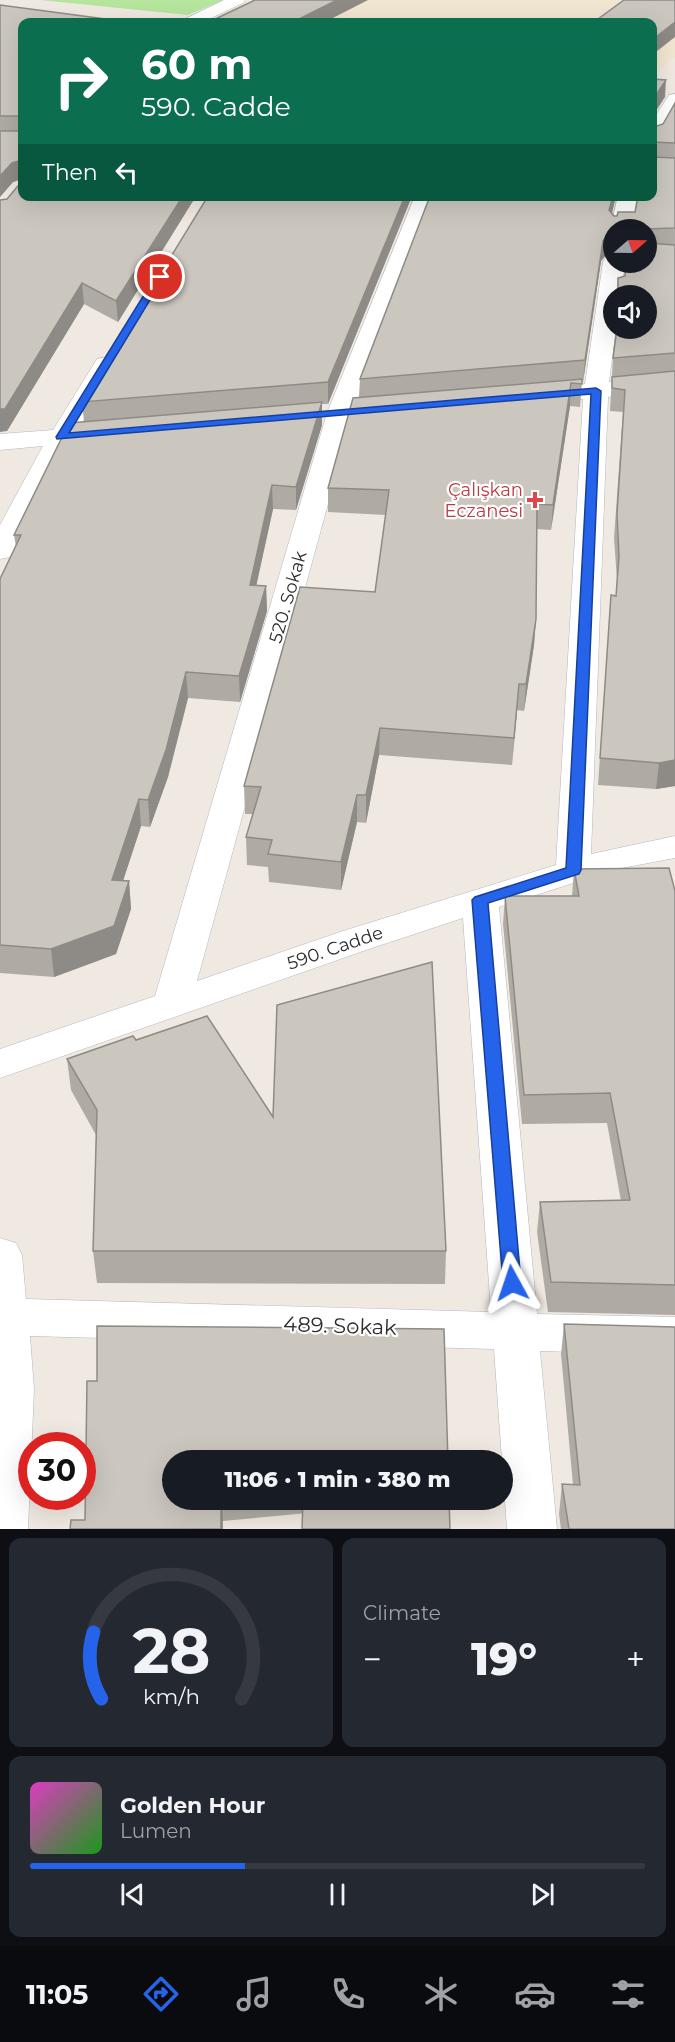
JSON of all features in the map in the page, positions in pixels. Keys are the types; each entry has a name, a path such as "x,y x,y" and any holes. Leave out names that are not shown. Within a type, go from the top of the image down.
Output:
{"street":[{"path":"199,18 237,0"},
{"path":"657,125 671,90"},
{"name":"520. Sokak","path":"172,1004 340,413 423,201"},
{"path":"623,219 627,201"},
{"path":"573,870 596,391 612,273"},
{"path":"0,551 61,437 117,347"},
{"path":"514,398 675,384"},
{"path":"0,442 131,431"},
{"name":"590. Cadde","path":"0,1065 480,900 611,859 675,846"},
{"path":"480,900 532,1529"},
{"path":"0,1256 11,1389 3,1529"},
{"name":"489. Sokak","path":"5,1317 675,1336"}],"shaded area":[{"path":"255,0 637,0 675,15 675,58 657,71 657,18 217,18"}],"green space":[{"path":"40,0 223,0 188,15"}],"building":[{"path":"255,0 337,0 301,18 217,18"},
{"path":"624,0 675,0 675,22 657,36 657,18 599,18"},
{"path":"0,5 98,18 18,18 18,116 0,116"},
{"path":"657,79 666,80 657,94"},
{"path":"675,103 675,143 657,142 657,126 663,124"},
{"path":"0,131 18,131 18,161 12,163 0,176"},
{"path":"657,157 675,158 675,228 657,229 657,219 603,219 603,241 585,360 360,379 428,201 612,201 609,210 614,216 617,216 618,212 635,212 637,201 657,201"},
{"path":"18,186 18,201 180,201 116,301 82,283 5,409 0,409 0,200 7,199"},
{"path":"205,201 403,201 328,382 82,402"},
{"path":"657,244 675,245 675,353 613,358 616,339 657,339 657,285 618,285 618,278 625,276 625,273 657,273"},
{"path":"675,371 675,760 659,763 600,758 611,595 616,596 619,556 617,514 625,390 612,388 612,377"},
{"path":"582,379 582,384 571,383 553,505 537,504 536,619 526,684 519,684 514,738 380,728 366,795 357,795 341,862 268,854 272,840 246,837 261,787 244,786 300,587 375,592 389,490 328,488 353,398"},
{"path":"322,402 296,487 272,485 250,585 266,586 239,676 186,672 166,750 148,800 139,799 112,880 129,881 114,926 51,949 0,945 0,579 21,535 14,535 69,423"},
{"path":"669,868 675,891 675,1285 551,1282 540,1202 630,1200 610,1093 524,1095 505,896 579,896 574,869"},
{"path":"432,962 446,1251 93,1251 97,1110 67,1059 133,1036 136,1040 207,1016 273,1117 277,1005"},
{"path":"564,1324 675,1327 675,1529 569,1529 562,1484 580,1485"},
{"path":"97,1326 444,1329 448,1450 162,1450 162,1510 221,1510 221,1529 70,1529 71,1520 85,1520 85,1510 96,1510 96,1432 86,1432 87,1381 97,1381"},
{"path":"303,1510 449,1510 450,1529 302,1529"}],"place":[{"name":"Çalışkan Eczanesi","path":"535,500"}],"route":[{"path":"160,277 61,437 596,391 573,870 480,900 512,1283"}]}
